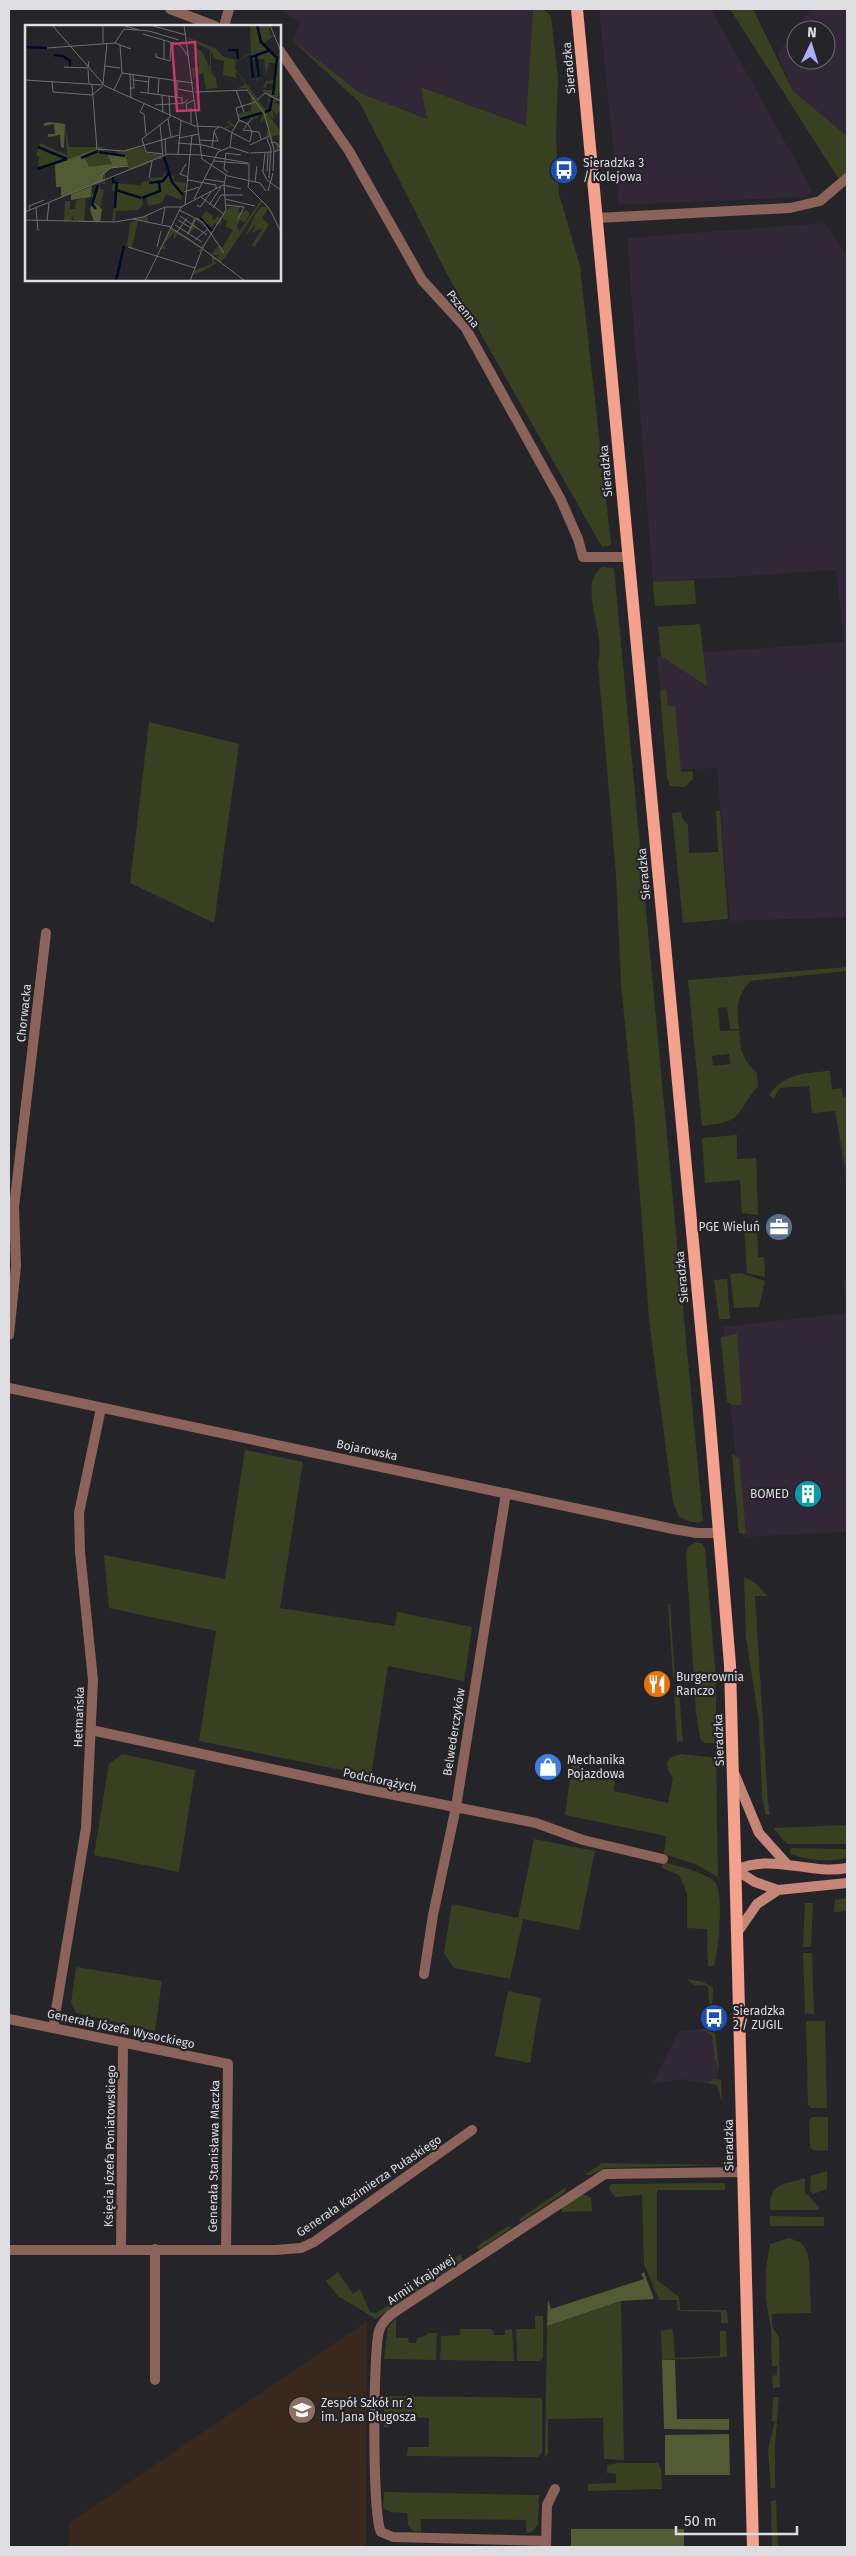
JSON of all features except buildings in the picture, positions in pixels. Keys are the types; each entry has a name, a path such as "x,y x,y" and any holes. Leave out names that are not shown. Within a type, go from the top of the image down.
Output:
{"main road":[{"name":"Sieradzka","path":"577,9 720,1533 730,1665 754,2547"},
{"path":"733,1769 755,1828 786,1863"},
{"path":"736,1870 758,1863 786,1863 814,1870 847,1868"},
{"path":"736,1870 755,1882 778,1890 847,1883"},
{"path":"737,1933 756,1904 778,1890"}],"street":[{"path":"170,9 212,25"},
{"path":"224,25 230,9"},
{"name":"Pszenna","path":"281,52 349,151 422,280 465,327 561,500 578,539 583,557 628,557"},
{"path":"597,218 790,208 820,201 847,178"},
{"name":"Chorwacka","path":"9,1335 16,1266 14,1207 46,933"},
{"name":"Bojarowska","path":"9,1388 697,1533 720,1533"},
{"name":"Hetmańska","path":"53,2028 86,1828 92,1662 78,1520 83,1486 101,1408"},
{"name":"Belwederczyków","path":"424,1974 433,1915 456,1807 506,1493"},
{"name":"Podchorążych","path":"91,1730 536,1823 583,1840 663,1859"},
{"name":"Generała Józefa Wysockiego","path":"9,2019 228,2064"},
{"name":"Księcia Józefa Poniatowskiego","path":"122,2249 123,2043"},
{"name":"Generała Stanisława Maczka","path":"226,2250 228,2064"},
{"name":"Generała Kazimierza Pułaskiego","path":"9,2250 289,2250 308,2245 472,2130"},
{"name":"Armii Krajowej","path":"546,2544 393,2537 381,2532 375,2507 376,2361 379,2329 392,2314 605,2174 743,2172"},
{"path":"155,2249 155,2380"},
{"path":"546,2544 547,2505 555,2489"}],"shaded area":[{"path":"277,9 533,9 527,126 422,87 428,119 360,93 292,40 301,23"},
{"path":"599,9 711,9 813,192 804,197 619,205"},
{"path":"811,9 847,9 847,136 793,91 777,54 786,42 786,70 836,70 836,20 803,20"},
{"path":"825,223 847,255 847,917 730,921 717,768 667,770 657,656 844,642 836,570 653,582 627,238"},
{"path":"847,1110 847,1194 835,1111"},
{"path":"843,1280 847,1280 847,1532 743,1537 723,1327 845,1313"},
{"path":"712,2028 719,2067 717,2085 681,2079 652,2084 679,2031"},
{"name":"Zespół Szkół nr 2 im. Jana Długosza","path":"367,2321 366,2547 69,2547 69,2523"}],"green space":[{"path":"533,9 543,9 551,16 558,78 556,137 559,194 580,266 611,544 602,547 449,278 360,103 292,40 360,93 427,119 421,87 526,126"},
{"path":"730,9 753,9 793,91 847,136 847,178 842,184"},
{"path":"602,567 614,568 703,1521 697,1522 691,1522 679,1517 673,1502 649,1320 635,1129 621,983 616,874 598,664 599,644 592,601 593,582 596,573"},
{"path":"694,580 696,604 655,606 653,582"},
{"path":"700,624 707,686 661,656 658,627"},
{"path":"666,689 668,706 675,706 681,772 693,771 693,779 685,787 670,786 667,777 660,691"},
{"path":"149,722 239,744 214,923 130,883"},
{"path":"716,811 720,811 728,919 683,923 672,813 681,812 682,818 688,825 689,853 718,852"},
{"path":"847,967 847,971 750,981 739,998 739,1029 730,1029 727,1007 718,1008 720,1031 739,1030 741,1049 746,1061 757,1073 758,1086 741,1111 732,1119 726,1122 702,1126 688,980","holes":["729,1054 730,1064 713,1066 712,1056"]},
{"path":"830,1071 832,1089 842,1088 843,1097 847,1096 847,1164 845,1164 835,1111 812,1113 809,1086 780,1088 774,1098 769,1095 789,1078"},
{"path":"737,1135 737,1159 756,1158 758,1215 742,1213 740,1180 705,1183 702,1138"},
{"path":"757,1225 758,1257 764,1257 765,1277 747,1273 744,1227"},
{"path":"741,1273 765,1281 759,1307 734,1308 730,1274"},
{"path":"727,1279 730,1319 719,1319 714,1280"},
{"path":"737,1334 742,1405 732,1405 727,1401 721,1337"},
{"path":"245,1450 303,1462 280,1608 395,1626 397,1612 472,1627 464,1681 388,1666 371,1776 199,1741 216,1631 109,1608 104,1555 225,1579"},
{"path":"732,1454 739,1458 746,1534 739,1533"},
{"path":"695,1542 702,1543 705,1549 716,1679 716,1743 705,1743 700,1739 696,1713 686,1555 688,1547"},
{"path":"744,1577 757,1584 767,1596 755,1596 770,1815 766,1815 762,1798 759,1721 746,1638"},
{"path":"668,1604 670,1604 675,1677 673,1677"},
{"path":"674,1691 679,1691 683,1742 677,1741"},
{"path":"122,1754 195,1770 179,1872 94,1855 109,1764"},
{"path":"681,1754 716,1758 718,1877 695,1864 664,1854 666,1836 565,1815 573,1757 580,1759 579,1769 615,1781 614,1791 668,1803 673,1778 668,1770 667,1762 672,1757"},
{"path":"847,1825 847,1844 787,1844 773,1828"},
{"path":"534,1839 595,1851 579,1930 523,1919 510,1979 454,1968 444,1953 452,1904 518,1918"},
{"path":"791,1848 847,1849 847,1858 832,1860 811,1859 790,1854"},
{"path":"663,1862 702,1874 714,1881 717,1887 720,1922 714,1966 708,1966 707,1929 687,1928 687,1893 679,1875 662,1868"},
{"path":"847,1898 847,1911 834,1912 835,1900"},
{"path":"805,1903 813,1903 811,1947 803,1947"},
{"path":"803,1953 812,1953 814,2014 805,2013"},
{"path":"76,1967 162,1981 155,2031 76,2013 71,2003"},
{"path":"687,1979 703,1982 713,1988 711,2021 714,2021 719,2069 715,2059 712,2036 704,2030 696,2031 704,2029 710,2017 708,1986 694,1985"},
{"path":"508,1991 541,1998 530,2063 495,2056"},
{"path":"806,2021 825,2021 827,2108 811,2108 808,2105"},
{"path":"715,2079 721,2080 722,2103 717,2085 707,2083"},
{"path":"812,2117 828,2117 828,2151 813,2150 810,2147 809,2120"},
{"path":"602,2163 721,2165 604,2168 591,2175 585,2175"},
{"path":"827,2171 827,2189 813,2194 810,2190 811,2176"},
{"path":"805,2178 805,2192 819,2207 819,2210 770,2210 770,2201 775,2189 784,2184"},
{"path":"725,2183 725,2190 657,2190 657,2280 679,2297 680,2310 727,2310 728,2323 721,2323 721,2312 678,2311 677,2300 659,2300 644,2264 642,2195 615,2197 609,2189 611,2184"},
{"path":"566,2187 565,2192 521,2222 519,2219"},
{"path":"582,2194 591,2197 592,2211 562,2212 562,2206"},
{"path":"770,2216 824,2217 824,2226 770,2226"},
{"path":"508,2226 511,2228 479,2250 477,2246"},
{"path":"789,2238 800,2242 806,2249 809,2260 811,2313 772,2314 772,2326 779,2338 780,2387 773,2388 772,2376 777,2375 777,2366 772,2366 771,2329 766,2299 766,2269 770,2244"},
{"path":"460,2254 463,2260 441,2275 435,2271"},
{"path":"338,2272 353,2294 360,2289 370,2312 376,2313 418,2287 420,2289 376,2319 338,2296 326,2281"},
{"path":"644,2272 654,2299 621,2301 547,2326 548,2300 551,2309 644,2279 641,2274"},
{"path":"621,2301 624,2460 604,2459 603,2418 548,2419 548,2453 545,2458 547,2326"},
{"path":"535,2316 543,2316 543,2358 540,2361 517,2361 516,2329 535,2329"},
{"path":"396,2318 396,2338 408,2338 409,2343 416,2343 417,2338 428,2333 437,2333 436,2360 384,2359 388,2327"},
{"path":"460,2329 492,2329 494,2335 505,2335 505,2330 512,2329 514,2361 440,2360 441,2336 460,2335"},
{"path":"673,2329 675,2358 720,2356 720,2331 726,2331 727,2357 662,2360 661,2331"},
{"path":"662,2360 675,2360 677,2419 729,2419 729,2430 664,2429"},
{"path":"384,2396 540,2398 542,2400 542,2453 538,2457 407,2456 408,2447 429,2447 429,2418 390,2416 390,2427 384,2427"},
{"path":"773,2397 779,2397 775,2443 775,2488 771,2488 768,2450 775,2421 772,2421"},
{"path":"729,2434 730,2475 665,2475 665,2435"},
{"path":"618,2463 658,2463 661,2469 662,2489 588,2491 588,2484 616,2483 616,2474 607,2473 607,2465"},
{"path":"384,2492 539,2495 538,2524 532,2532 526,2533 526,2520 421,2519 421,2532 413,2531 408,2525 407,2513 390,2512 383,2508"},
{"path":"776,2500 778,2547 772,2547 771,2501"},
{"path":"571,2529 684,2529 684,2547 571,2547"}],"place":[{"name":"Sieradzka 3 / Kolejowa","path":"564,170"},
{"name":"PGE Wieluń","path":"779,1227"},
{"name":"BOMED","path":"808,1494"},
{"name":"Burgerownia Ranczo","path":"657,1684"},
{"name":"Mechanika Pojazdowa","path":"548,1767"},
{"name":"Sieradzka 2 / ZUGIL","path":"714,2018"},
{"name":"Zespół Szkół nr 2 im. Jana Długosza","path":"302,2410"}]}
